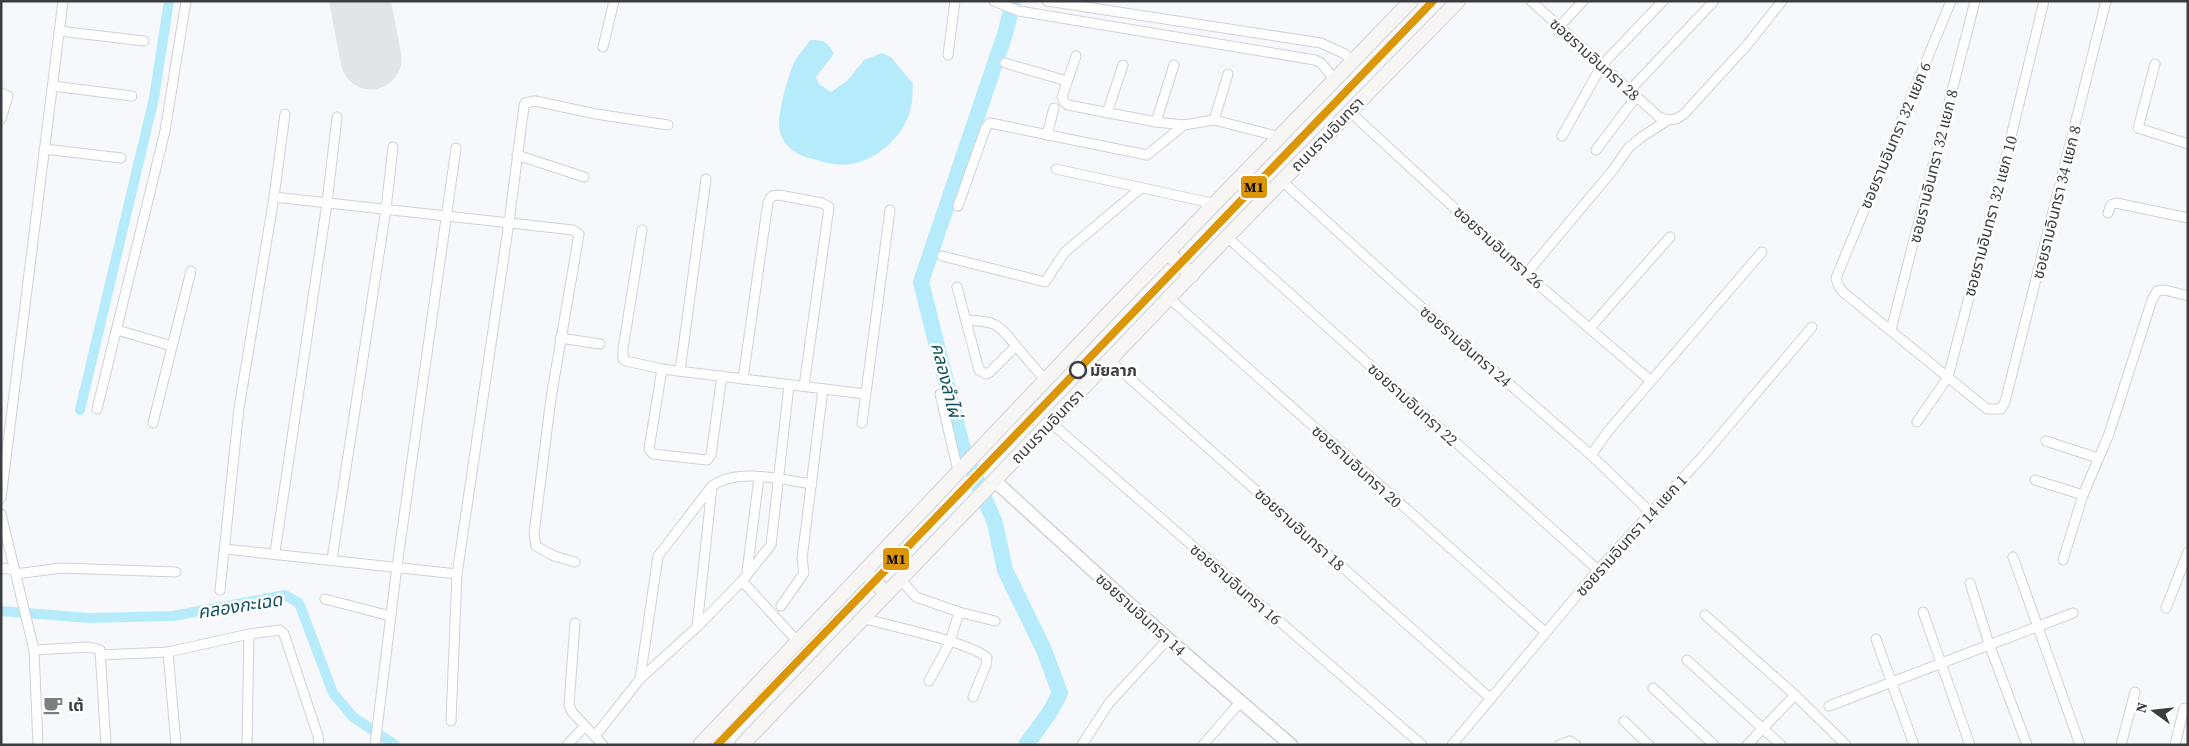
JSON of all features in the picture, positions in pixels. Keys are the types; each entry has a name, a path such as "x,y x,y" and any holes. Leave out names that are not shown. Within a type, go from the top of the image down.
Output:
{"main road":[{"name":"ถนนรามอินทรา","path":"700,745 1044,380 1411,1"},
{"name":"ถนนรามอินทรา","path":"742,745 1227,237 1458,1"},
{"path":"1168,253 1192,275"},
{"path":"865,572 886,593"}],"street":[{"path":"1,498 63,1"},
{"path":"98,409 165,132 186,1"},
{"path":"604,47 614,1"},
{"path":"948,55 954,1 960,1"},
{"path":"994,1 1019,10 1315,60 1335,80"},
{"path":"1048,1 1321,43 1345,54 1352,62"},
{"name":"ซอยรามอินทรา 28","path":"1531,1 1664,119"},
{"path":"1560,26 1583,1"},
{"path":"1562,136 1602,65 1663,1"},
{"path":"1596,150 1633,93 1714,1"},
{"path":"1526,274 1613,170 1629,147 1664,119 1676,119 1684,114 1739,54 1782,1"},
{"name":"ซอยรามอินทรา 32 แยก 6","path":"1891,330 1843,292 1836,278 1838,268 1951,1"},
{"name":"ซอยรามอินทรา 32 แยก 8","path":"1891,330 1975,1"},
{"name":"ซอยรามอินทรา 32 แยก 10","path":"1917,422 1948,377 2007,153 2044,1"},
{"name":"ซอยรามอินทรา 34 แยก 8","path":"1948,377 1987,410 2001,408 2005,402 2106,1"},
{"path":"59,31 144,41"},
{"path":"1076,56 1062,97 1064,102 1156,122 1184,125 1214,120 1280,137"},
{"path":"1005,63 1067,81"},
{"path":"1108,113 1124,64"},
{"path":"2155,64 2138,128 2188,144"},
{"path":"1156,122 1174,65"},
{"path":"1214,120 1228,74"},
{"path":"53,86 132,96"},
{"path":"1,119 5,94"},
{"path":"450,721 457,574 509,222 524,106 529,102 668,125"},
{"path":"1047,135 1054,108"},
{"name":"ซอยรามอินทรา 26","path":"1349,111 1526,274 1651,381"},
{"path":"220,590 238,408 274,197 285,114"},
{"path":"275,552 328,203 337,117"},
{"path":"958,206 986,127 990,124 1146,155 1184,125"},
{"path":"332,559 386,209 392,147"},
{"path":"375,745 380,716 390,616 456,148"},
{"path":"44,149 121,158"},
{"path":"517,155 584,177"},
{"path":"1056,169 1216,204"},
{"path":"680,371 706,180"},
{"name":"ซอยรามอินทรา 24","path":"1282,181 1429,314 1591,455 1650,512"},
{"path":"942,256 1045,282 1065,252 1141,188"},
{"path":"743,379 768,202 772,196 779,196 822,203 829,207 804,386"},
{"path":"274,197 509,222 573,230 580,234 560,338 551,398 534,542 543,551 575,562"},
{"path":"2108,213 2111,205 2116,203 2188,218"},
{"path":"862,423 890,210"},
{"path":"642,230 623,354 626,361 662,369 866,394"},
{"name":"ซอยรามอินทรา 22","path":"1227,237 1598,570"},
{"path":"1590,328 1670,237"},
{"path":"1591,455 1609,430 1762,252"},
{"path":"153,423 191,271"},
{"path":"957,287 978,370 986,374 990,372 1016,346"},
{"path":"2063,560 2083,495 2109,434 2152,300 2158,291 2166,290 2188,296"},
{"name":"ซอยรามอินทรา 20","path":"1169,298 1545,632"},
{"path":"966,320 996,324 1001,327 1044,380"},
{"name":"ซอยรามอินทรา 14 แยก 1","path":"1452,745 1598,570 1703,456 1812,327"},
{"path":"117,330 172,346"},
{"path":"1891,330 1948,377"},
{"path":"560,338 600,344"},
{"name":"ซอยรามอินทรา 18","path":"1110,361 1490,698"},
{"path":"662,369 649,449 653,454 707,460 711,455 722,376"},
{"path":"595,736 640,679 697,627 745,576 770,545 789,385"},
{"path":"781,606 804,573 802,559 823,389"},
{"path":"940,394 965,464"},
{"name":"ซอยรามอินทรา 16","path":"1050,422 1422,745"},
{"path":"2046,441 2098,458"},
{"path":"640,679 658,556 712,486 720,480 733,476 779,479 812,484"},
{"path":"759,477 745,576 798,642"},
{"path":"2035,480 2083,495"},
{"name":"ซอยรามอินทรา 14","path":"991,485 1291,745"},
{"path":"697,627 712,486"},
{"path":"1,514 29,622 34,650 38,745"},
{"path":"225,548 275,552 457,574"},
{"path":"2166,608 2187,556"},
{"path":"2014,557 2080,745"},
{"path":"1,568 15,572 61,568 176,572"},
{"path":"900,579 916,597 995,622"},
{"path":"1970,583 1989,644 2027,745"},
{"path":"325,599 390,616"},
{"path":"929,681 950,642 959,612"},
{"path":"1922,612 1970,745"},
{"path":"1829,706 2073,613"},
{"path":"1705,615 1795,695 1846,745"},
{"path":"862,618 950,642 982,653 987,658 986,665 972,697"},
{"path":"575,624 569,705 572,712 603,745"},
{"path":"100,655 168,652 276,630 284,634 318,736 319,745"},
{"path":"247,745 249,634"},
{"path":"1082,745 1109,703 1168,639"},
{"path":"1876,640 1914,745"},
{"path":"34,650 89,647 100,650 106,745"},
{"path":"168,652 176,745"},
{"path":"1687,660 1781,745"},
{"path":"1653,688 1714,745"},
{"path":"2121,745 2135,692"},
{"path":"1748,745 1795,695"},
{"path":"1203,745 1241,701"},
{"path":"2175,745 2184,708"},
{"path":"1624,721 1648,745"},
{"path":"567,745 585,726"},
{"path":"1559,745 1570,741 1576,745"}],"water":[{"path":"810,40 825,42 834,54 816,77 819,84 831,92 847,81 864,60 882,53 891,57 913,84 912,104 908,117 897,136 881,151 861,162 841,165 807,158 792,150 782,137 779,125 785,89 795,62"}],"waterway":[{"path":"80,410 154,98 169,1"},
{"name":"คลองลำไผ่","path":"1013,1 1006,31 921,282 962,446 995,523 1005,570 1044,650 1060,693 1050,712 1026,745"},
{"name":"คลองกะเฉด","path":"1,611 89,618 173,616 285,595 299,603 333,693 353,717 395,745"}],"runway":[{"path":"360,1 371,59"}],"transit line":[{"name":"M1","path":"717,745 1433,1"}],"place":[{"name":"มัยลาภ","path":"1078,370"},
{"name":"เต้","path":"53,705"}]}
